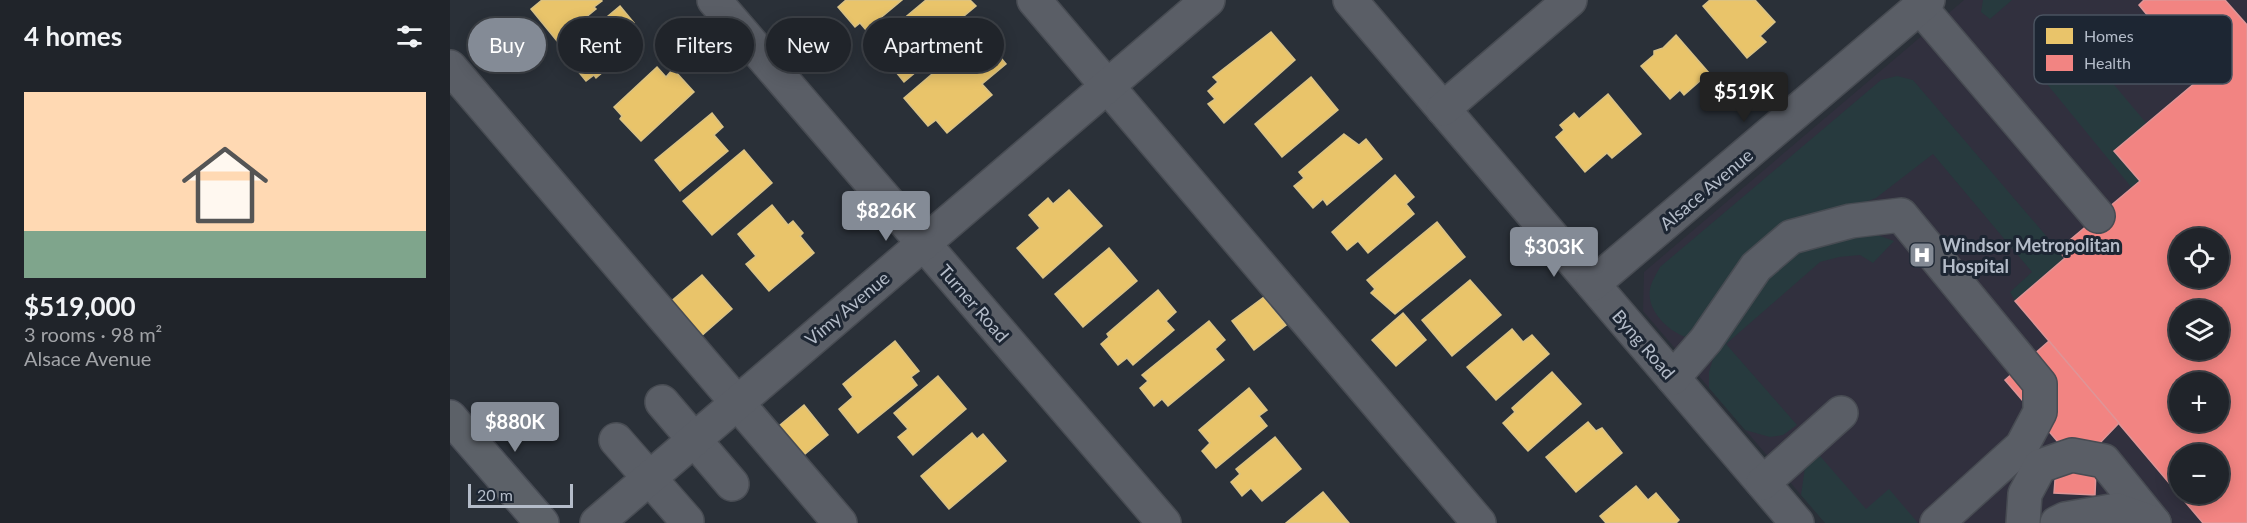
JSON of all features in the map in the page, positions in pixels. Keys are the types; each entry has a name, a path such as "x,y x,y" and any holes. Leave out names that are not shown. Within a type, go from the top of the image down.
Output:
{"main road":[{"path":"450,417 542,523"}],"street":[{"name":"Turner Road","path":"714,0 1164,523"},
{"path":"1034,0 1479,523"},
{"name":"Vimy Avenue","path":"597,523 1208,0"},
{"name":"Byng Road","path":"1350,0 1797,523"},
{"path":"1443,109 1570,0"},
{"path":"1924,4 2098,216"},
{"name":"Alsace Avenue","path":"1593,284 1924,4"},
{"path":"450,67 840,523"},
{"path":"1673,378 1706,340 1756,267 1791,237 1851,220 1901,215 2040,384 2040,412 2022,446 1937,523"},
{"path":"662,402 732,484"},
{"path":"1763,483 1841,413"},
{"path":"616,440 687,521"},
{"path":"2023,523 2025,494 2040,466 2072,455 2103,461 2154,523"},
{"path":"2057,523 2066,519 2117,510 2154,523"}],"shaded area":[{"name":"Windsor Metropolitan Hospital","path":"1964,0 2247,0 2247,523 1825,523 1643,311 1644,272"}],"green space":[{"path":"1983,0 2012,0 1990,19 1981,12"},
{"path":"1897,76 1913,80 2065,258 2015,301 2010,292 2032,272 1933,154 1876,198 1830,215 1689,338 1667,326 1656,313 1650,297 1651,286 1660,267 1881,80"},
{"path":"2047,84 2113,84 2147,124 2140,181 2132,188"},
{"path":"1853,234 1880,236 1894,241 1873,263 1860,255 1820,262 1726,344 1797,425 1783,435 1770,437 1745,430 1709,388 1709,372 1714,355 1751,299 1788,252"},
{"path":"1820,456 1866,509 1889,489 1918,523 1825,523 1801,495 1805,467"}],"building: Homes":[{"path":"542,0 602,1 585,18 558,18 557,41 546,27 546,18 538,18 531,9"},
{"path":"846,0 902,0 880,18 863,18 863,26 860,23 855,27 851,18 847,18 838,7"},
{"path":"926,0 970,0 976,6 962,18 904,18"},
{"path":"1710,0 1755,0 1775,22 1760,36 1766,42 1747,58 1703,6"},
{"path":"620,6 630,18 606,18"},
{"path":"1271,32 1295,60 1224,123 1208,104 1215,99 1208,91 1218,82 1213,77"},
{"path":"1676,35 1709,73 1684,95 1680,90 1670,99 1641,66 1654,55 1654,51 1663,48"},
{"path":"655,69 655,72 662,72 666,77 670,72 676,72 694,92 641,141 620,119 622,116 614,107"},
{"path":"579,72 603,72 596,78 594,75 586,81"},
{"path":"896,72 916,72 904,82"},
{"path":"934,72 996,72 982,84 992,95 947,133 936,120 928,126 904,98"},
{"path":"1311,77 1338,110 1282,157 1255,124"},
{"path":"1608,94 1641,134 1612,158 1607,153 1585,172 1556,137 1564,130 1560,125 1574,113 1579,119"},
{"path":"712,113 723,127 714,135 728,151 680,191 655,160"},
{"path":"1344,134 1359,145 1366,139 1382,159 1327,205 1323,199 1313,208 1294,186 1304,178 1299,172"},
{"path":"744,150 772,183 712,235 683,201"},
{"path":"1395,175 1414,197 1406,204 1414,214 1368,253 1358,241 1347,250 1332,232"},
{"path":"1069,190 1102,226 1043,278 1017,248 1040,228 1029,215 1048,198 1053,204"},
{"path":"772,205 788,225 793,221 803,233 800,236 814,253 769,291 746,264 756,256 738,234"},
{"path":"1437,222 1465,257 1395,314 1371,293 1375,289 1367,280"},
{"path":"1109,248 1137,281 1083,327 1055,294"},
{"path":"702,275 732,309 699,338 669,303"},
{"path":"1470,280 1501,315 1452,356 1422,320"},
{"path":"1158,290 1176,312 1166,321 1174,330 1133,365 1127,358 1118,365 1101,344 1109,337 1107,334"},
{"path":"1264,297 1286,325 1254,350 1232,321"},
{"path":"1403,313 1426,340 1396,366 1372,340"},
{"path":"1209,321 1225,340 1215,349 1224,360 1168,406 1162,399 1154,406 1140,388 1148,381 1142,375"},
{"path":"1512,329 1523,342 1532,335 1549,354 1496,400 1467,367"},
{"path":"895,341 919,371 911,377 917,385 858,433 839,409 853,397 843,384"},
{"path":"1552,372 1581,404 1528,451 1503,423 1515,412 1512,408"},
{"path":"938,376 966,409 913,455 898,437 908,429 894,413"},
{"path":"1249,388 1267,410 1259,416 1267,426 1216,468 1202,451 1210,443 1199,430"},
{"path":"804,405 828,435 799,459 774,430"},
{"path":"1588,422 1596,431 1602,428 1622,453 1576,492 1546,457"},
{"path":"972,433 977,439 983,434 1006,461 949,509 921,476"},
{"path":"1275,437 1301,469 1262,501 1251,488 1242,496 1231,482 1240,474 1236,469"},
{"path":"1636,486 1648,500 1656,493 1679,520 1676,523 1606,523 1600,516"},
{"path":"1323,492 1349,523 1286,523"}],"building: Health":[{"name":"Windsor Metropolitan Hospital","path":"2144,0 2225,0 2247,25 2247,523 2203,523 2187,504 2229,504 2229,444 2169,444 2169,483 2015,301 2065,258 2058,250 2140,181 2114,151 2194,84 2232,84 2232,15 2147,15 2139,5"},
{"path":"2049,341 2119,423 2097,446 2095,495 2054,493 2058,442 2005,380"}],"place":[{"name":"Windsor Metropolitan Hospital","path":"1922,255"}]}
